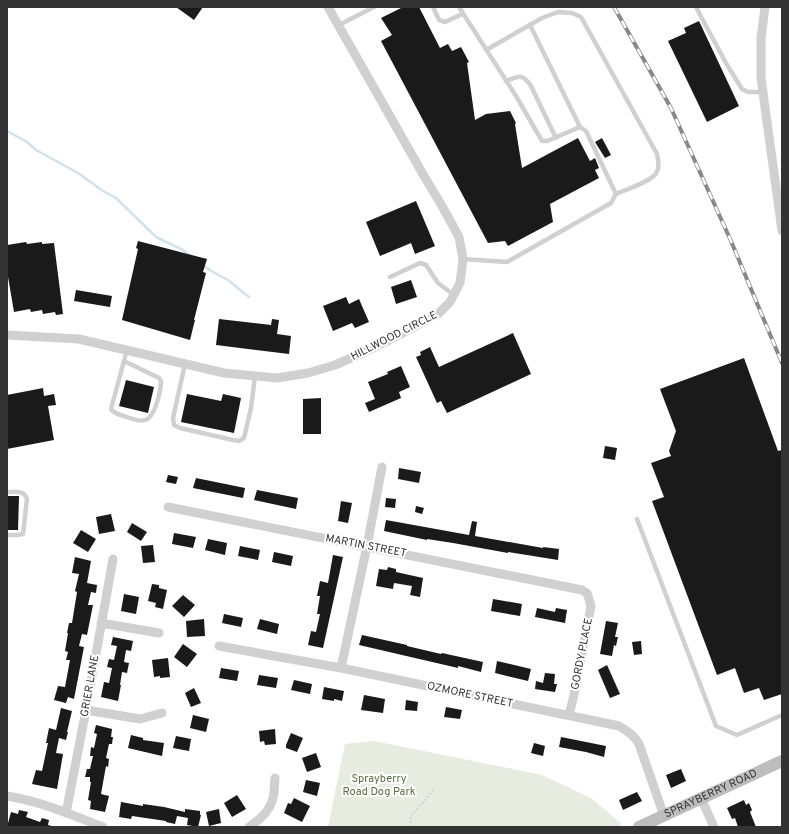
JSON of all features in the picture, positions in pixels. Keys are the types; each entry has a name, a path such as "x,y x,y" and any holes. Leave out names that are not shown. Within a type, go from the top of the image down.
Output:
{"street":[{"name":"HILLWOOD CIRCLE","path":"7,335 79,339 224,373 277,378 308,373 335,365 365,352 438,314 450,302 460,283 463,259 460,237 328,7"},
{"path":"765,7 761,38 760,78 782,231"},
{"path":"341,668 382,467"},
{"name":"MARTIN STREET","path":"168,507 564,586"},
{"name":"GRIER LANE","path":"66,813 113,559"},
{"name":"GORDY PLACE","path":"564,586 582,590 587,593 591,606 569,715"},
{"path":"101,623 159,634"},
{"name":"OZMORE STREET","path":"219,646 341,668 618,726 626,730 639,744 664,816"},
{"path":"86,710 140,719 162,713"},
{"name":"SPRAYBERRY ROAD","path":"639,827 782,761"},
{"path":"249,827 268,810 272,801 275,778"},
{"path":"7,796 22,798 103,827"},
{"path":"701,798 714,827"}],"lane":[{"path":"339,25 374,7"},
{"path":"433,7 440,20 445,22 462,14"},
{"path":"458,7 506,81 542,141 546,142 580,127"},
{"path":"697,9 727,65 742,89 748,92 762,92"},
{"path":"463,259 507,262 611,203 616,194 652,179 657,173 659,164 657,154 581,17 572,13 558,12 542,18 486,50"},
{"path":"530,25 580,127 586,131 616,194"},
{"path":"506,81 518,76 526,79 531,86 556,138"},
{"path":"390,277 420,263 426,265 438,283 454,295"},
{"path":"124,361 159,378 161,381 156,406 151,417 147,420 142,421 131,418 112,412 110,409 127,350"},
{"path":"185,364 174,418 174,425 180,428 232,440 244,438 251,408 255,376"},
{"path":"7,492 21,492 26,495 27,499 23,534 7,535"},
{"path":"637,520 716,726 737,735 782,715"}],"path":[{"path":"415,827 410,826 411,815 434,789"}],"green space":[{"name":"Sprayberry Road Dog Park","path":"374,741 542,775 591,798 622,824 617,827 328,827 345,744"}],"building":[{"path":"176,7 203,7 194,20"},
{"path":"403,7 419,7 440,48 448,44 452,51 461,47 469,62 467,63 475,120 486,114 510,111 516,123 522,168 578,138 590,161 595,158 599,168 595,170 599,178 550,204 553,222 508,246 505,241 488,243 381,41 392,35 381,18"},
{"path":"699,21 739,106 707,122 668,41 686,33 684,28"},
{"path":"602,138 611,155 605,158 595,142"},
{"path":"416,201 435,246 415,254 411,243 380,256 366,222"},
{"path":"138,241 207,259 203,272 206,273 190,340 122,320 138,249 136,248"},
{"path":"26,242 27,244 42,242 42,244 54,243 63,314 56,315 55,312 43,314 42,310 31,312 30,309 14,312 7,271 7,245"},
{"path":"411,280 417,297 396,304 391,287"},
{"path":"76,290 112,296 110,307 74,301"},
{"path":"346,297 349,304 359,299 369,322 355,328 352,323 333,331 323,306"},
{"path":"219,319 271,325 272,319 279,320 277,334 291,336 289,354 216,345"},
{"path":"513,333 531,374 447,413 441,401 437,403 416,357 421,355 420,352 430,347 439,367"},
{"path":"744,358 778,451 782,450 782,694 764,700 759,688 744,693 735,668 717,675 652,501 664,497 651,463 671,456 669,451 676,431 660,389"},
{"path":"401,366 410,387 399,392 401,398 369,412 365,403 375,399 368,382 388,374 387,372"},
{"path":"126,380 154,387 148,413 119,406"},
{"path":"43,388 44,396 54,394 56,405 48,406 54,440 7,449 7,395"},
{"path":"187,394 221,401 223,394 241,398 234,433 181,422"},
{"path":"321,398 321,434 303,434 303,399"},
{"path":"605,446 617,448 615,460 603,458"},
{"path":"399,468 421,472 419,483 398,479"},
{"path":"168,475 178,477 176,484 166,482"},
{"path":"196,478 245,488 243,498 193,488"},
{"path":"257,490 298,498 296,509 254,500"},
{"path":"7,496 19,496 18,530 7,530"},
{"path":"386,498 396,499 395,508 385,507"},
{"path":"341,501 352,503 348,523 338,521"},
{"path":"416,506 424,508 422,514 415,512"},
{"path":"111,514 115,531 99,534 96,517"},
{"path":"386,520 469,535 472,521 477,522 475,536 543,548 559,549 558,560 427,540 384,531"},
{"path":"132,523 147,532 141,541 127,532"},
{"path":"81,530 96,539 88,552 73,543"},
{"path":"174,533 196,537 193,548 172,544"},
{"path":"208,539 227,543 225,555 205,550"},
{"path":"153,545 155,562 143,563 141,546"},
{"path":"240,546 260,550 258,560 238,556"},
{"path":"274,552 293,556 291,566 272,562"},
{"path":"333,555 343,557 323,648 308,645 311,631 316,632 320,614 317,614 320,596 317,596 320,581 328,583"},
{"path":"75,557 91,561 87,583 97,585 96,593 91,592 88,605 93,605 87,635 82,634 79,646 84,647 74,699 68,697 66,703 54,700 58,686 65,687 70,660 66,660 68,652 65,651 69,623 72,623 77,592 75,591 79,574 72,573"},
{"path":"388,567 396,569 396,572 423,578 420,597 410,595 412,586 394,583 393,589 376,586 379,569 387,570"},
{"path":"152,584 159,585 159,588 167,590 163,609 155,607 156,603 148,601"},
{"path":"124,594 139,597 136,614 121,611"},
{"path":"183,595 195,605 184,617 172,606"},
{"path":"493,599 522,604 520,616 491,611"},
{"path":"537,608 555,612 556,608 567,610 565,623 535,617"},
{"path":"224,614 243,618 241,627 222,623"},
{"path":"204,619 205,636 187,637 186,621"},
{"path":"260,619 279,624 277,634 257,629"},
{"path":"606,621 618,623 615,637 618,637 616,646 614,645 612,656 600,654"},
{"path":"362,635 441,654 483,662 481,672 359,645"},
{"path":"113,637 133,641 131,651 126,650 124,662 129,663 127,673 122,672 118,701 101,697 104,682 109,683 112,668 107,667 109,659 114,660 117,646 111,645"},
{"path":"641,641 642,654 634,655 632,642"},
{"path":"183,644 197,654 187,667 174,657"},
{"path":"168,658 170,677 154,677 152,660"},
{"path":"497,661 531,669 528,681 495,673"},
{"path":"607,665 620,694 610,698 598,670"},
{"path":"221,668 239,671 237,681 219,678"},
{"path":"545,673 555,674 554,684 557,684 555,692 535,689 536,681 543,683"},
{"path":"259,675 278,678 276,688 257,685"},
{"path":"294,680 312,684 310,694 291,690"},
{"path":"324,687 344,691 342,701 322,699"},
{"path":"194,688 201,703 191,707 185,693"},
{"path":"364,695 385,699 383,713 361,710"},
{"path":"406,700 418,702 417,711 405,710"},
{"path":"446,707 462,710 460,719 444,717"},
{"path":"61,708 72,711 66,740 59,738 56,753 63,754 57,789 32,784 36,770 42,771 48,743 46,743 49,728 56,730"},
{"path":"193,715 209,719 206,732 190,728"},
{"path":"96,725 112,729 111,737 113,737 112,744 109,744 106,758 109,759 108,767 106,766 101,794 109,796 105,812 90,809 91,801 88,800 91,782 90,777 85,777 87,769 90,769 93,756 90,756 91,747 94,748 97,734 94,733"},
{"path":"275,729 276,744 265,745 264,741 260,742 259,731"},
{"path":"291,733 303,738 297,752 286,748"},
{"path":"131,735 143,738 143,740 164,743 162,756 128,748"},
{"path":"176,736 191,739 189,751 173,748"},
{"path":"561,737 606,746 604,757 559,747"},
{"path":"534,743 545,746 543,756 531,753"},
{"path":"316,753 321,767 307,772 302,758"},
{"path":"681,769 686,781 671,788 666,775"},
{"path":"306,780 320,783 317,796 303,792"},
{"path":"637,792 642,801 623,810 619,800"},
{"path":"237,795 246,809 232,817 224,803"},
{"path":"294,798 310,806 302,822 284,813 288,803 291,804"},
{"path":"744,800 746,805 749,803 752,810 750,812 756,827 738,827 735,818 732,819 727,808"},
{"path":"121,802 143,806 143,804 164,807 185,812 185,809 200,811 201,815 198,827 187,825 188,818 177,816 175,824 166,821 132,816 131,819 119,817"},
{"path":"219,809 221,823 209,826 206,812"},
{"path":"19,810 28,812 26,817 40,822 42,818 49,820 48,825 52,827 7,827 11,812 18,814"}],"waterway":[{"path":"7,131 27,142 36,150 78,173 103,191 116,198 156,237 183,250 190,256"},
{"path":"202,264 211,271 228,280 249,297"}],"railway":[{"path":"614,7 671,108 731,241 782,363"}]}
